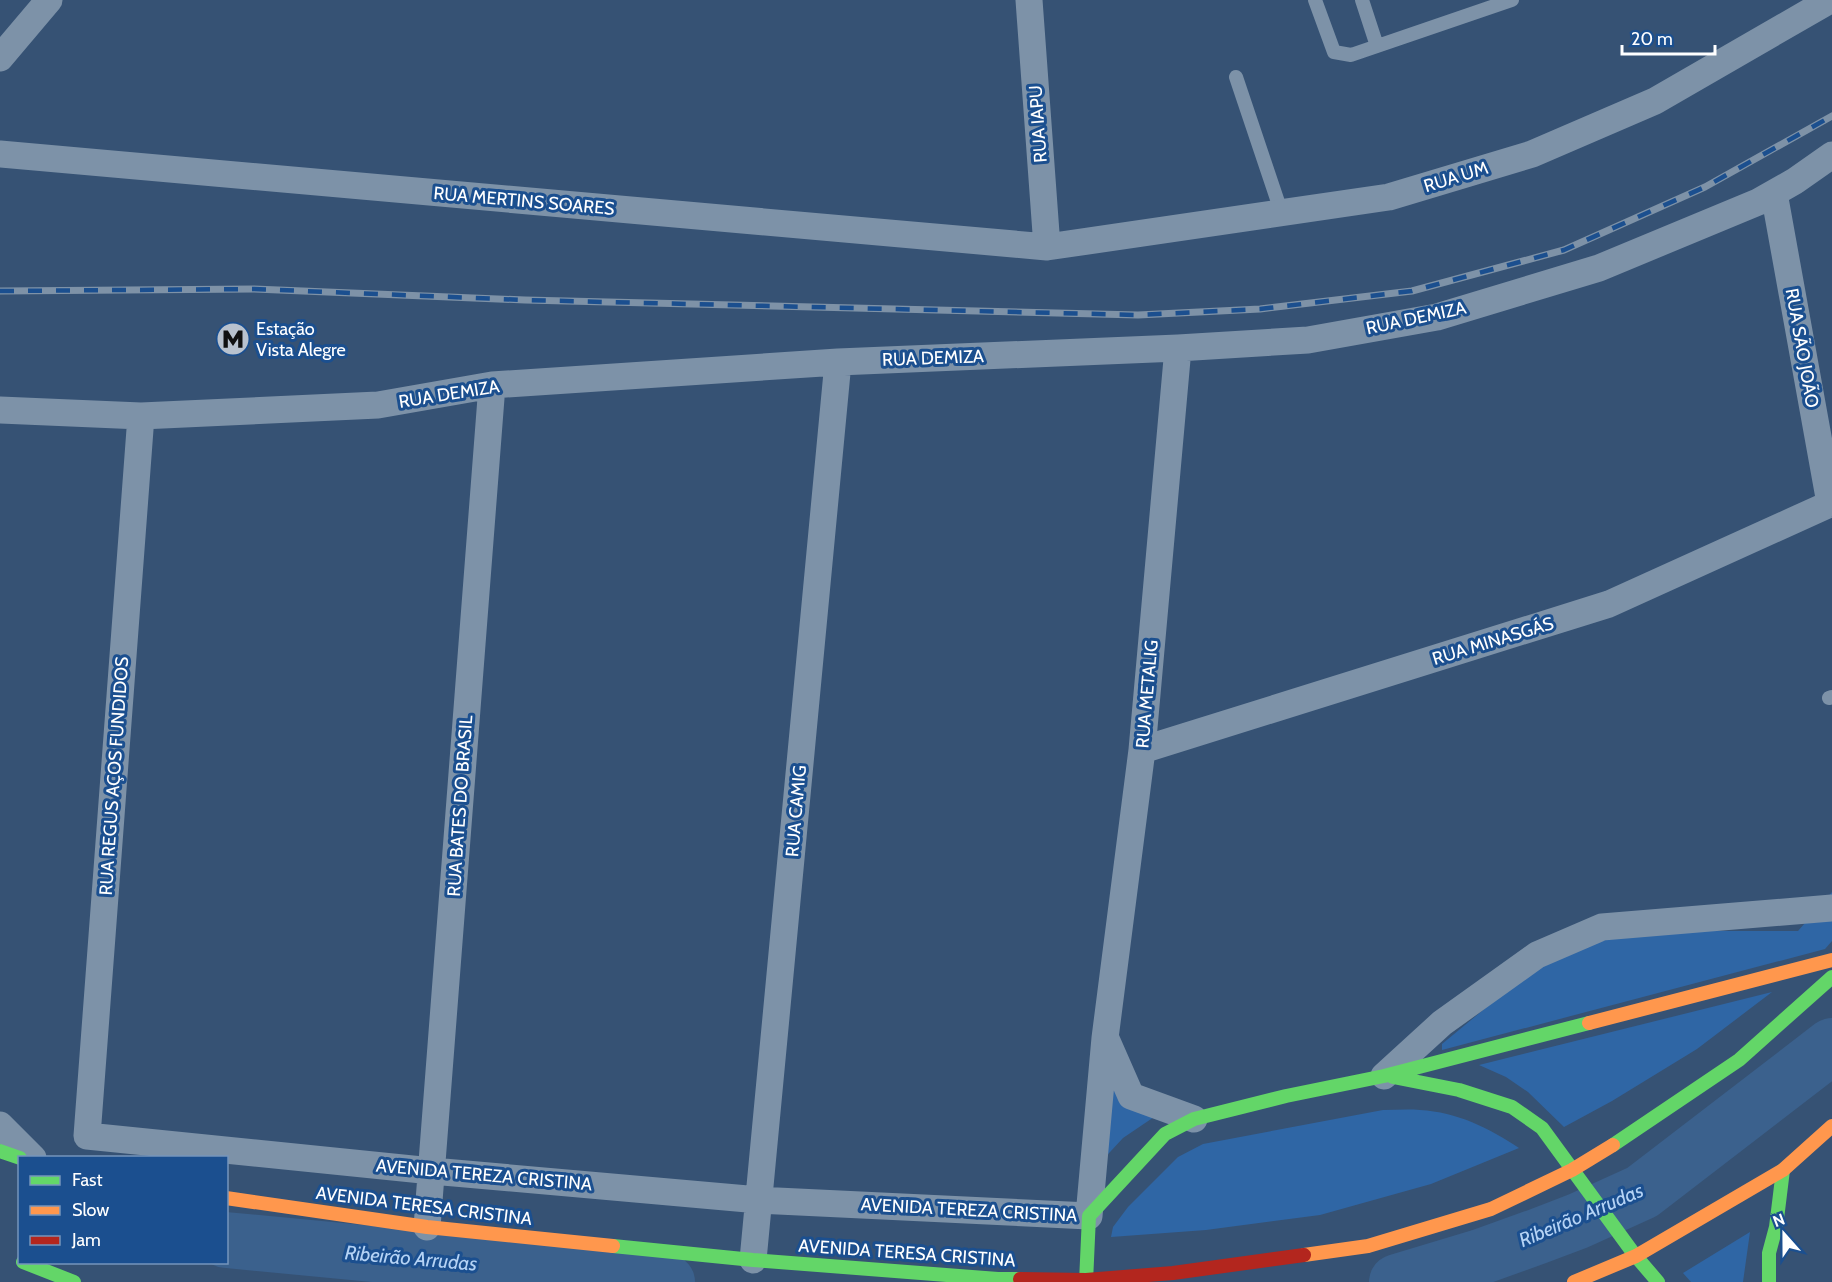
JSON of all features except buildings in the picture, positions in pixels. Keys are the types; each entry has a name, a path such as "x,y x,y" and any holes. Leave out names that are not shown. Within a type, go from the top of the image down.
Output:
{"main road":[{"name":"AVENIDA TEREZA CRISTINA","path":"1089,1216 1165,1134 1194,1119 1286,1096 1384,1076 1832,960"},
{"path":"1573,1171 1739,1060 1832,977"},
{"path":"1384,1076 1459,1090 1512,1107 1542,1128 1635,1255 1658,1282"},
{"path":"1574,1282 1665,1239 1783,1170 1832,1126"},
{"path":"0,1151 18,1157"},
{"path":"1769,1282 1769,1253 1776,1227 1783,1170"},
{"name":"AVENIDA TERESA CRISTINA","path":"228,1198 427,1227 753,1260 998,1279 1086,1281 1173,1273 1368,1246 1491,1209 1573,1171"},
{"name":"RUA METALIG","path":"1086,1281 1089,1216"},
{"path":"27,1264 74,1282"}],"street":[{"path":"0,58 49,0"},
{"name":"RUA IAPU","path":"1029,0 1047,247"},
{"name":"RUA UM","path":"1047,247 1389,197 1533,154 1655,101 1830,0"},
{"name":"RUA MERTINS SOARES","path":"0,154 1047,247"},
{"name":"RUA DEMIZA","path":"0,410 141,416 378,405 492,385 838,362 1178,348 1308,340 1437,317 1599,268 1758,202 1795,181 1832,155"},
{"name":"RUA SÃO JOÃO","path":"1774,193 1831,503"},
{"name":"RUA METALIG","path":"1089,1216 1105,1038 1143,750 1178,348"},
{"name":"RUA CAMIG","path":"753,1260 838,362"},
{"name":"RUA BATES DO BRASIL","path":"427,1227 492,385"},
{"name":"RUA REGUS AÇOS FUNDIDOS","path":"87,1136 141,416"},
{"name":"RUA MINASGÁS","path":"1143,750 1609,604 1831,503"},
{"path":"1384,1076 1442,1023 1537,955 1602,927 1832,908"},
{"path":"1105,1038 1131,1096 1194,1119"},
{"path":"0,1125 31,1156"},
{"name":"AVENIDA TEREZA CRISTINA","path":"87,1136 432,1171 759,1200 1089,1216"}],"lane":[{"path":"1315,0 1334,52 1351,55 1512,0"},
{"path":"1362,0 1377,46"},
{"path":"1236,77 1282,214"}],"shaded area":[{"path":"1832,892 1832,941 1825,949 1442,1050 1442,1044 1534,968 1599,935 1654,931 1798,931"},
{"path":"1772,992 1697,1049 1612,1101 1564,1127 1528,1092 1506,1077 1479,1065"},
{"path":"1109,1074 1157,1115 1123,1138 1098,1165"},
{"path":"1383,1110 1434,1111 1447,1114 1472,1122 1519,1148 1431,1184 1320,1215 1206,1230 1111,1237 1113,1227 1128,1207 1178,1157 1203,1144"},
{"path":"1750,1232 1743,1282 1691,1282 1683,1273"}],"waterway":[{"name":"Ribeirão Arrudas","path":"1397,1282 1536,1237 1642,1192 1832,1046"},
{"name":"Ribeirão Arrudas","path":"228,1240 667,1282"}],"railway":[{"path":"0,291 254,289 525,300 1138,315 1260,309 1412,291 1564,250 1705,187 1832,116"}],"traffic: fast":[{"path":"1613,1145 1739,1060 1832,977"},
{"path":"1086,1282 1089,1216 1165,1134 1194,1119 1286,1096 1384,1076 1589,1023"},
{"path":"1393,1077 1459,1090 1512,1107 1542,1128 1634,1254 1658,1282"},
{"path":"0,1151 18,1157"},
{"path":"1769,1282 1769,1253 1776,1227 1783,1170"},
{"path":"613,1246 753,1260 1020,1279"},
{"path":"28,1264 74,1282"}],"traffic: slow":[{"path":"1589,1023 1832,960"},
{"path":"1574,1282 1636,1256 1783,1170 1832,1126"},
{"path":"1304,1255 1368,1246 1491,1209 1572,1170 1613,1145"},
{"path":"228,1198 427,1227 613,1246"}],"traffic: jam":[{"path":"1020,1279 1086,1280 1173,1273 1304,1255"}],"place":[{"name":"Estação Vista Alegre","path":"233,339"}]}
